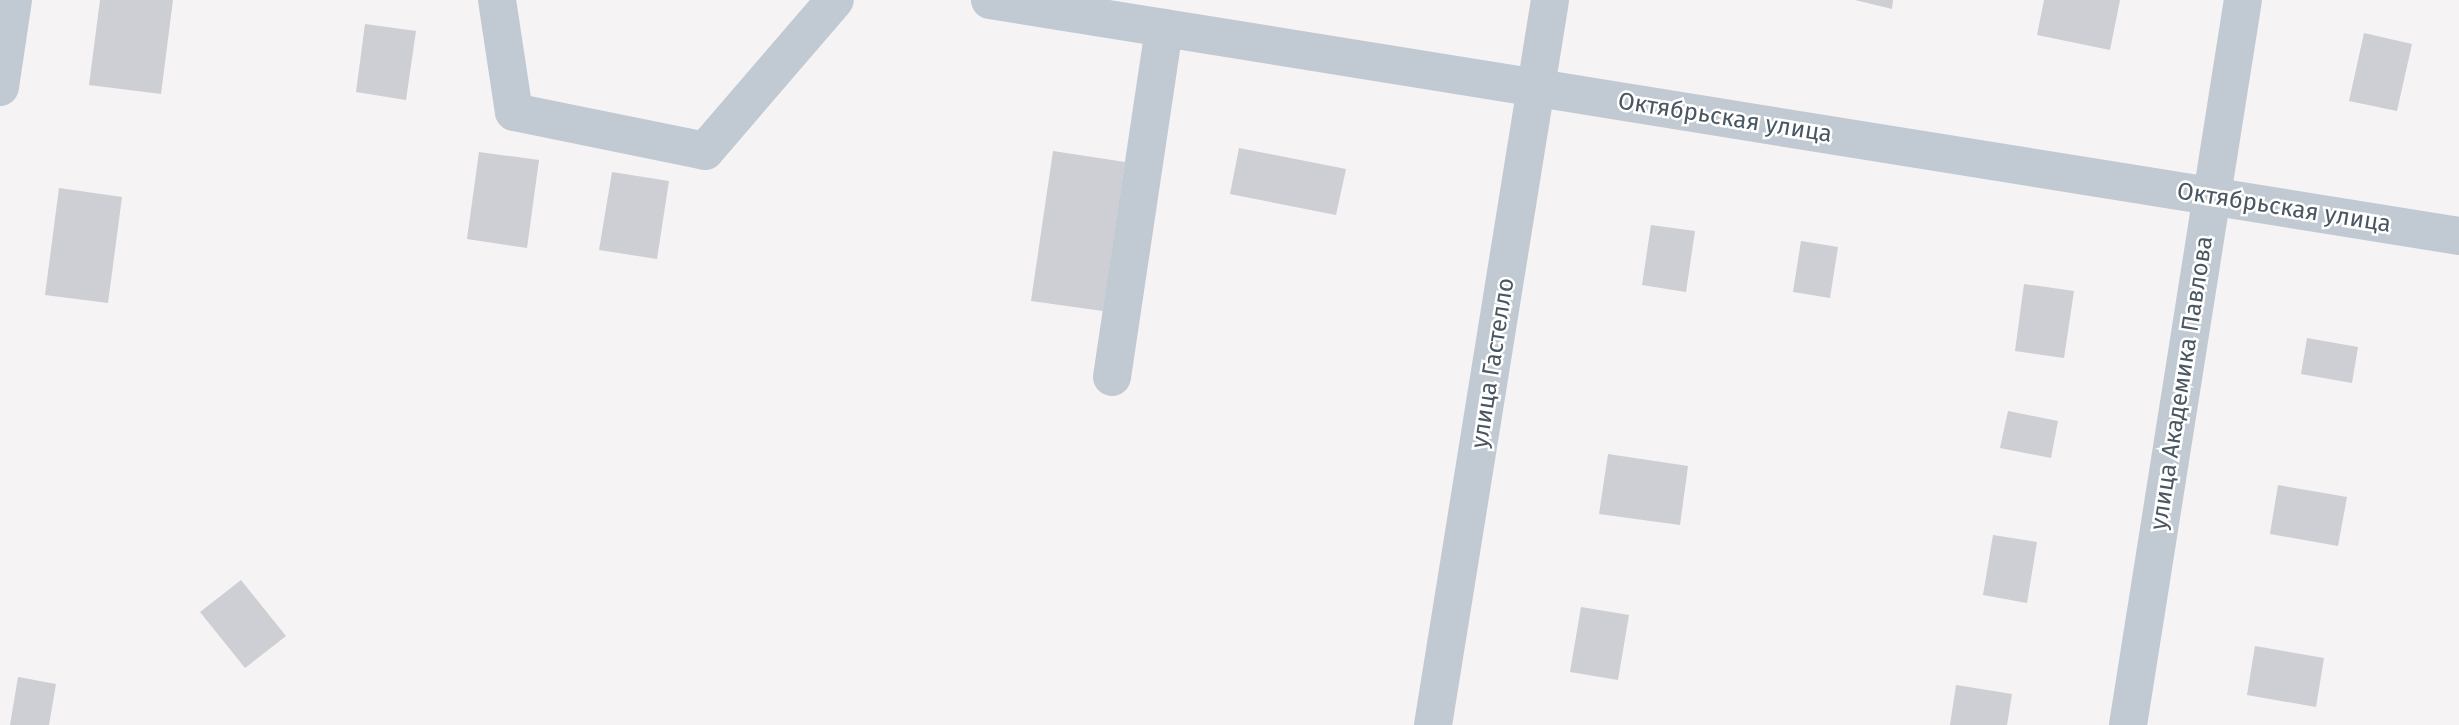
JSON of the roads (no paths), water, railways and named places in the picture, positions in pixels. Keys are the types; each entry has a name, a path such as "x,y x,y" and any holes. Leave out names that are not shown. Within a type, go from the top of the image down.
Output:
{"street":[{"path":"0,87 13,0"},
{"path":"498,0 514,112 705,151 835,0"},
{"name":"Октябрьская улица","path":"990,0 2459,236"},
{"name":"улица Гастелло","path":"1433,725 1538,88 1550,0"},
{"name":"улица Академика Павлова","path":"2128,725 2243,0"},
{"path":"1112,377 1164,28"}]}
